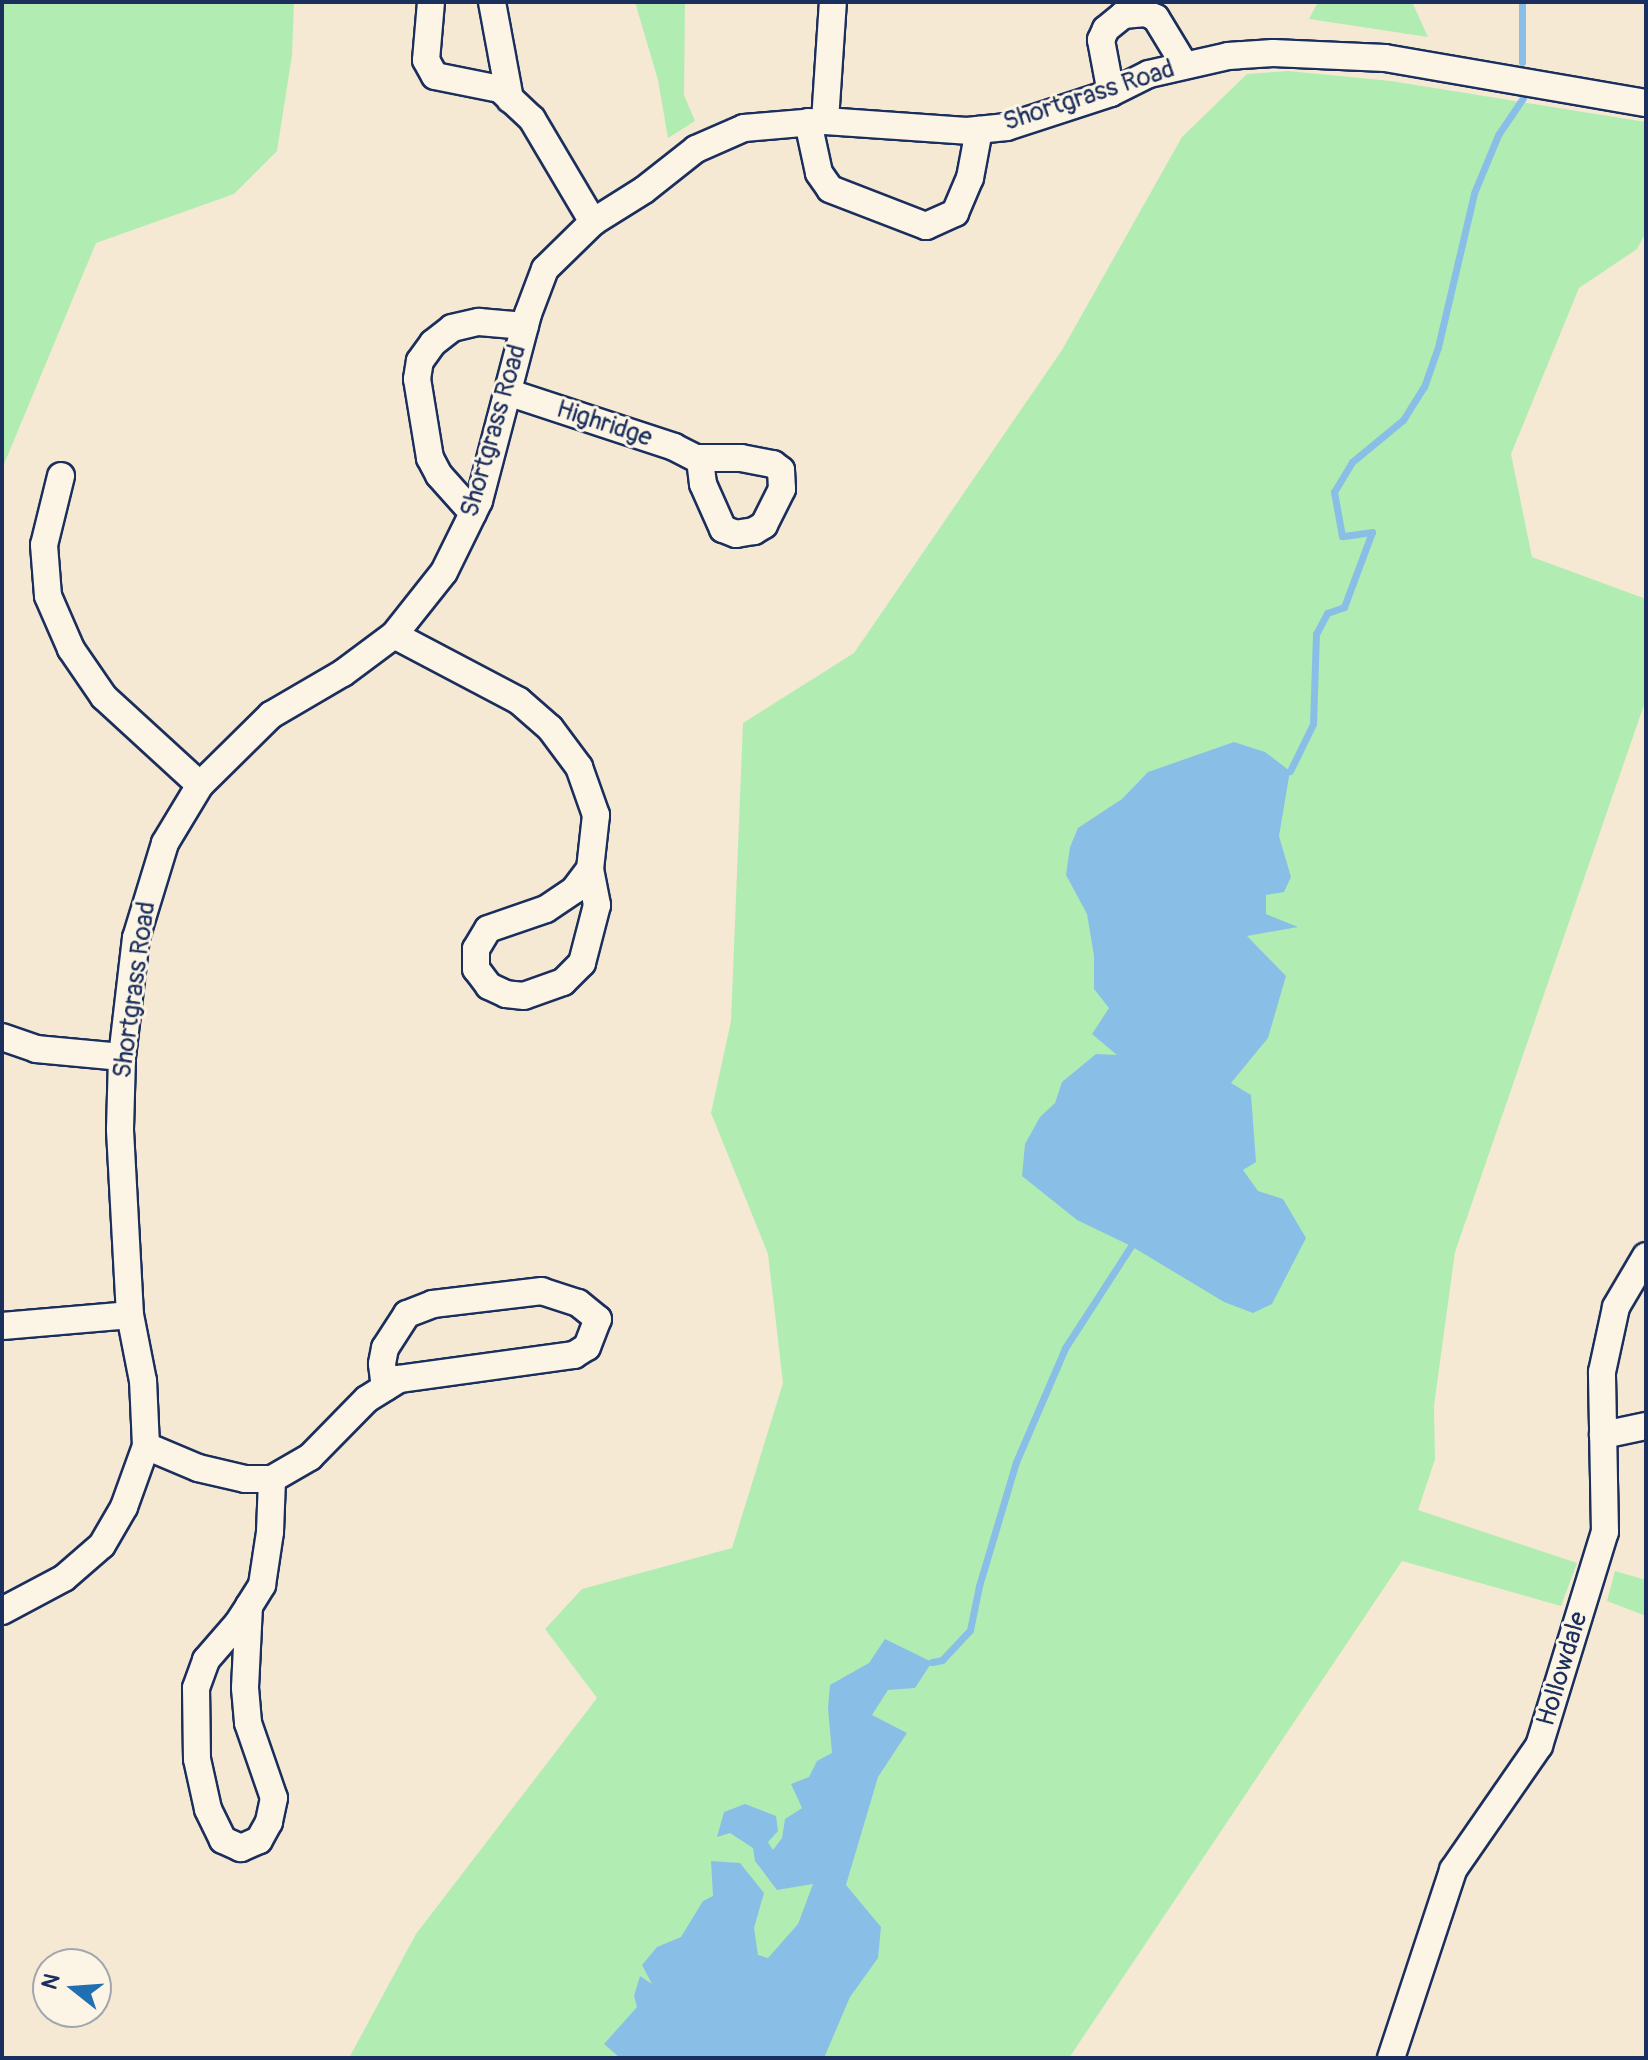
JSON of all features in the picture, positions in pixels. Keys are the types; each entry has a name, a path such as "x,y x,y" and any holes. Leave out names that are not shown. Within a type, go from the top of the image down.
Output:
{"street":[{"path":"431,2 426,60 435,76 500,89 532,119 593,222"},
{"path":"492,2 510,99"},
{"path":"833,2 816,121 819,173 830,189 926,226 955,213 970,178 979,130"},
{"path":"1111,93 1101,40 1106,29 1123,15 1146,13 1156,18 1184,64"},
{"name":"Shortgrass Road","path":"2,1611 64,1578 102,1545 124,1507 146,1446 143,1381 130,1315 120,1129 122,1057 136,938 150,883 165,843 200,785 271,715 343,673 394,635 444,572 473,513 525,326 545,269 593,222 644,190 696,149 744,128 816,121 979,130 1007,127 1111,93 1149,74 1184,64 1273,53 1385,58 1646,103"},
{"path":"473,513 439,475 430,458 417,379 420,361 433,343 452,328 479,322 525,326"},
{"name":"Highridge","path":"507,392 700,458"},
{"path":"61,476 44,545 48,596 71,649 104,697 200,785"},
{"path":"394,635 519,701 550,728 579,767 596,815 590,869 597,905 582,963 563,982 524,996 506,994 489,986 476,969 476,949 488,929 546,909 574,890 590,869"},
{"path":"2,1037 36,1049 122,1057"},
{"name":"Hollowdale","path":"1391,2058 1453,1870 1539,1746 1605,1532 1604,1359 1616,1307 1645,1259"},
{"path":"146,1446 198,1468 245,1479 272,1479 310,1457 367,1399 385,1388 399,1379 574,1355 587,1347 598,1319 578,1303 542,1291 433,1304 407,1314 385,1348 382,1364 385,1388"},
{"path":"2,1326 130,1315"},
{"path":"1603,1435 1646,1426"},
{"path":"249,1606 245,1688 248,1723 274,1798 269,1822 259,1840 241,1848 223,1840 208,1809 197,1759 196,1688 206,1660 262,1585 270,1532 272,1479"}],"green space":[{"path":"2,2 294,2 292,55 277,151 234,194 96,243 2,469"},
{"path":"635,2 685,2 684,95 695,121 668,138 658,80"},
{"path":"1318,2 1412,2 1428,37 1309,19"},
{"path":"1288,71 1391,81 1646,122 1646,232 1637,249 1579,288 1511,454 1532,557 1646,599 1646,699 1455,1252 1434,1406 1435,1459 1418,1510 1577,1563 1561,1606 1402,1561 1069,2058 349,2058 416,1934 597,1698 545,1629 582,1589 732,1548 783,1383 768,1254 711,1113 731,1021 743,723 854,653 1062,350 1182,137 1247,74"},
{"path":"1615,1571 1646,1580 1646,1616 1607,1601"}],"water":[{"path":"1234,742 1265,752 1290,771 1279,836 1291,877 1284,892 1266,895 1266,914 1298,927 1247,936 1286,976 1268,1038 1231,1083 1251,1095 1256,1162 1243,1170 1258,1191 1283,1199 1306,1238 1272,1304 1253,1313 1224,1302 1131,1246 1077,1220 1022,1176 1025,1144 1040,1117 1055,1103 1062,1082 1096,1054 1117,1055 1092,1034 1109,1008 1094,989 1094,956 1087,914 1066,875 1070,847 1078,828 1122,799 1148,772"},
{"path":"885,1639 932,1662 915,1688 888,1690 872,1715 907,1733 878,1777 846,1885 881,1927 878,1958 850,1997 824,2058 620,2058 604,2044 637,2007 634,1996 640,1976 652,1984 642,1965 657,1947 681,1937 703,1901 713,1896 711,1861 740,1863 764,1893 754,1928 758,1955 768,1958 798,1924 813,1884 777,1890 755,1861 753,1848 730,1833 717,1837 724,1812 745,1804 776,1816 778,1831 768,1842 773,1850 782,1838 785,1819 802,1808 791,1784 809,1777 817,1761 832,1753 828,1708 830,1685 869,1663"}],"waterway":[{"path":"1522,2 1522,62"},
{"path":"1290,771 1313,724 1316,634 1327,613 1344,607 1372,532 1342,536 1334,492 1352,462 1403,420 1424,387 1438,347 1474,193 1498,135 1523,98"},
{"path":"932,1662 942,1660 970,1630 979,1586 1016,1462 1065,1348 1131,1246"}]}
